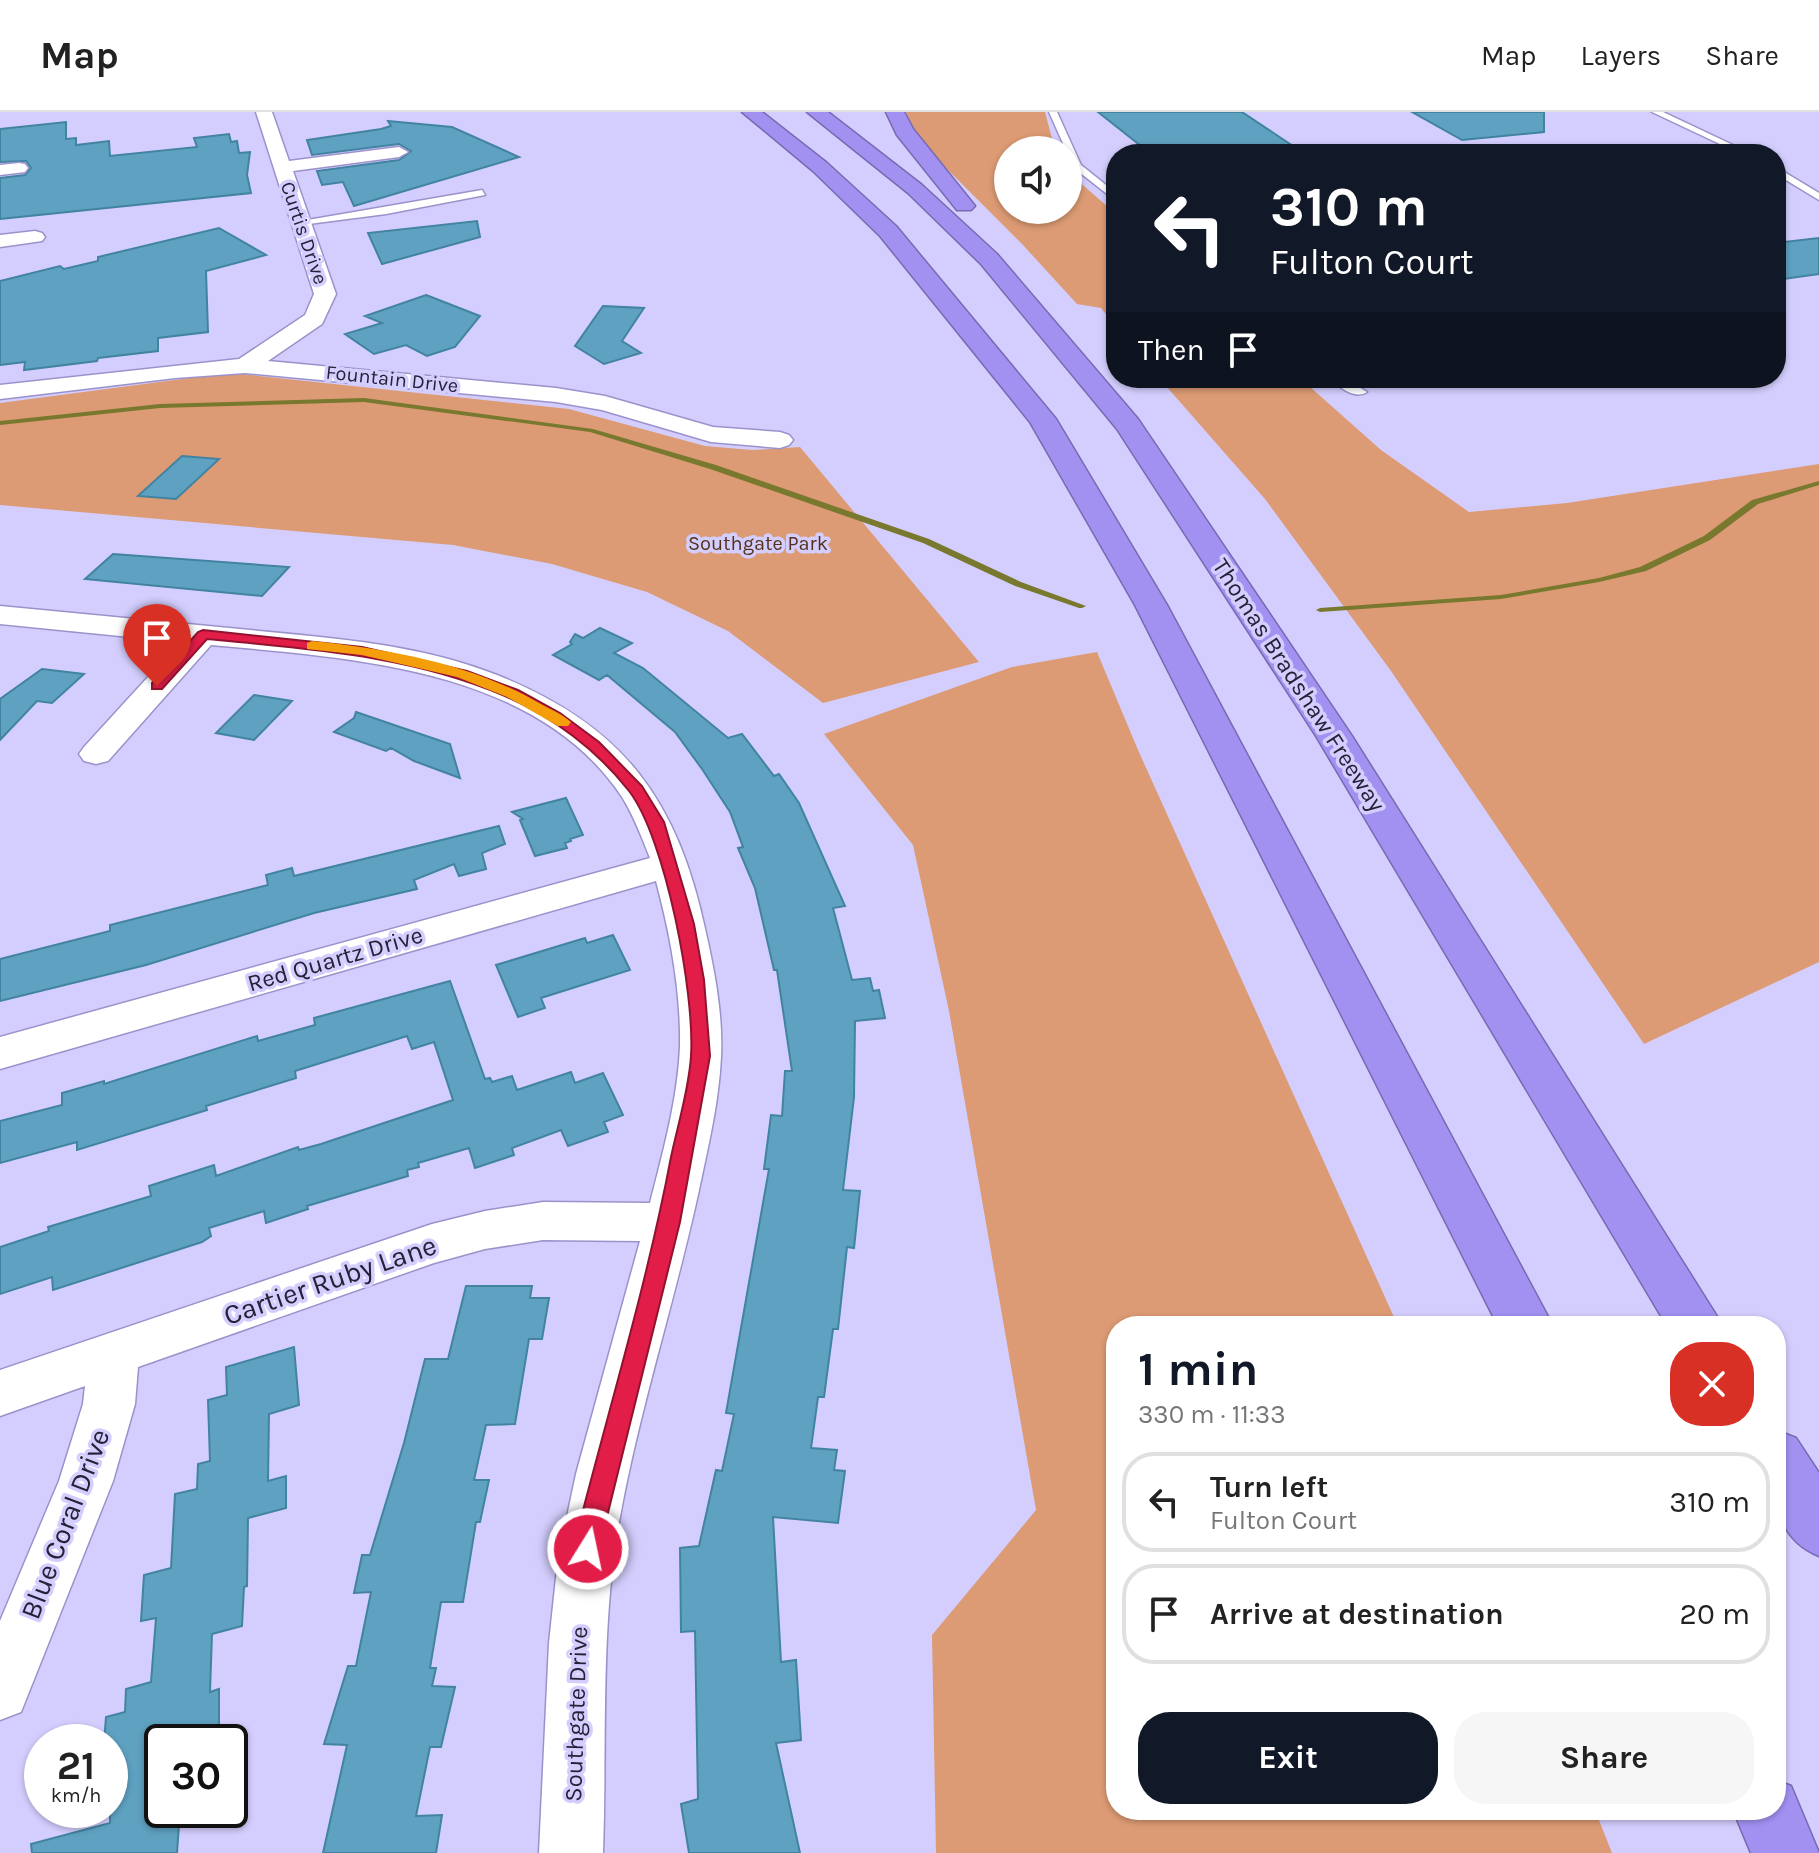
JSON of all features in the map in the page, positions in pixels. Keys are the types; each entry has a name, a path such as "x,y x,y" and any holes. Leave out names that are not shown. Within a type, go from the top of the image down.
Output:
{"highway":[{"path":"751,112 820,167 888,231 1042,419 1151,605 1521,1316"},
{"name":"Thomas Bradshaw Freeway","path":"816,112 915,189 989,259 1128,425 1334,736 1690,1316"},
{"path":"895,112 904,131 960,199 989,259"},
{"path":"1786,1473 1819,1527"},
{"path":"1771,1820 1786,1853"}],"street":[{"name":"Curtis Drive","path":"245,366 314,319 325,294 264,112"},
{"path":"281,167 399,152"},
{"path":"0,241 35,237"},
{"name":"Fountain Drive","path":"0,392 245,366 556,395 605,403 711,434 780,440"},
{"name":"Southgate Drive","path":"0,615 362,651 462,674 513,693 555,716 616,765 636,789 656,822 670,865 695,980 701,1056 669,1222 593,1518 576,1643 571,1853"},
{"path":"96,754 203,635"},
{"name":"Red Quartz Drive","path":"0,1053 670,865"},
{"name":"Cartier Ruby Lane","path":"0,1393 432,1244 485,1230 543,1221 669,1222"},
{"name":"Blue Coral Drive","path":"0,1691 86,1481 109,1404 114,1354"}],"lane":[{"path":"1053,112 1077,166 1106,190"},
{"path":"1656,112 1726,144"},
{"path":"1786,176 1819,197"},
{"path":"301,222 386,211 482,193"},
{"path":"1351,388 1361,392"}],"green space":[{"path":"906,112 1045,112 1051,136 994,136 994,216 914,131"},
{"path":"1082,184 1106,205 1106,314 1101,308 1077,304 1002,224 1082,224"},
{"name":"Southgate Park","path":"220,374 569,409 705,446 752,450 800,447 979,662 823,703 728,631 647,592 552,564 453,545 0,505 0,403"},
{"path":"1168,388 1311,388 1381,450 1469,512 1567,503 1819,464 1819,962 1644,1044 1391,671 1265,499"},
{"path":"1097,652 1138,750 1393,1316 1106,1316 1106,1820 1599,1820 1612,1853 936,1853 932,1635 1036,1510 949,1011 913,845 824,734 1012,667"}],"building":[{"path":"1098,112 1242,112 1290,144 1138,144"},
{"path":"1412,112 1544,112 1544,132 1462,140"},
{"path":"388,121 452,127 519,157 354,206 343,182 322,185 317,171 399,160 411,151 399,144 312,155 307,140 381,129 391,126"},
{"path":"66,122 66,139 76,138 76,145 109,141 110,156 197,147 194,138 229,134 231,142 237,141 239,153 250,152 247,175 251,193 0,219 0,178 25,175 31,168 26,161 0,162 0,129"},
{"path":"477,221 480,237 382,264 368,233"},
{"path":"219,228 266,255 206,271 208,332 158,338 158,351 98,358 97,361 24,370 25,362 0,365 0,281 60,266 64,269 98,261 98,257"},
{"path":"1819,238 1819,274 1786,279 1786,242"},
{"path":"426,295 480,316 455,347 427,356 406,345 374,354 345,334 382,323 365,316"},
{"path":"603,306 644,308 622,341 641,353 604,364 575,346"},
{"path":"182,456 219,459 176,499 138,496"},
{"path":"113,554 289,567 262,596 85,579"},
{"path":"600,628 632,643 614,653 643,668 728,738 742,734 774,776 779,774 799,803 845,906 833,908 852,980 870,978 873,991 879,990 885,1018 855,1021 854,1097 843,1190 860,1191 854,1248 847,1247 838,1329 833,1329 824,1397 818,1397 811,1448 837,1450 834,1470 845,1471 838,1523 773,1517 781,1662 796,1660 801,1740 776,1743 800,1853 689,1853 681,1804 698,1799 695,1631 681,1632 680,1548 699,1546 716,1470 722,1471 734,1414 726,1413 769,1169 764,1169 771,1115 782,1116 785,1071 792,1071 777,970 774,970 755,888 738,848 743,847 730,812 702,769 675,732 607,675 599,680 553,655 572,644 570,642 575,634 583,638"},
{"path":"42,669 84,674 52,703 37,701 0,740 0,699"},
{"path":"254,695 292,701 254,740 216,733"},
{"path":"356,712 450,744 460,778 414,761 391,748 386,751 334,732 354,718"},
{"path":"566,798 583,835 565,843 567,848 535,856 520,820 523,819 512,812"},
{"path":"499,826 505,844 482,853 486,869 459,876 454,864 414,880 417,889 314,913 146,965 0,1001 0,959 110,931 110,925 268,885 266,875 292,868 294,876"},
{"path":"613,935 630,970 541,998 545,1008 518,1017 496,965 585,938 587,943"},
{"path":"450,981 485,1079 490,1078 492,1082 512,1076 517,1090 571,1072 575,1083 603,1073 623,1115 604,1122 608,1132 568,1146 561,1130 512,1148 514,1155 475,1168 469,1148 418,1163 419,1167 407,1170 408,1176 307,1206 308,1209 266,1223 264,1211 209,1228 211,1236 202,1242 53,1290 52,1277 0,1294 0,1247 49,1231 48,1227 151,1196 149,1186 214,1165 216,1176 298,1147 299,1150 321,1144 453,1100 434,1042 412,1049 407,1036 295,1071 296,1078 206,1106 207,1110 77,1150 77,1142 0,1163 0,1121 62,1105 62,1093 104,1081 104,1084 257,1036 258,1041 315,1025 314,1018"},
{"path":"466,1286 532,1286 530,1298 549,1298 542,1339 529,1339 515,1424 486,1425 474,1480 489,1480 480,1522 476,1522 463,1602 441,1602 430,1668 436,1668 432,1686 455,1687 441,1747 430,1747 416,1816 442,1815 436,1853 323,1853 347,1745 324,1744 348,1666 356,1666 371,1592 354,1593 362,1555 370,1555 404,1443 425,1359 448,1359"},
{"path":"294,1347 299,1405 269,1414 268,1481 286,1476 286,1508 248,1518 247,1586 244,1587 242,1626 212,1634 210,1692 219,1689 219,1724 144,1724 144,1828 179,1828 177,1853 32,1853 31,1844 91,1828 128,1828 128,1724 105,1724 106,1717 125,1712 126,1689 151,1682 156,1618 141,1621 144,1575 171,1568 175,1494 197,1489 198,1464 210,1461 208,1400 227,1395 226,1367"}],"waterway":[{"path":"0,423 160,406 364,400 591,430 713,467 926,541 1018,584 1082,606"},
{"path":"1320,610 1501,597 1643,569 1707,538 1755,502 1819,483"}],"slow traffic":[{"path":"312,646 362,651 462,674 513,693 563,722"}],"route":[{"path":"157,686 203,635 362,651 462,674 513,693 555,716 594,745 636,789 656,822 685,924 695,980 701,1056 669,1222 593,1518 588,1549"}]}
